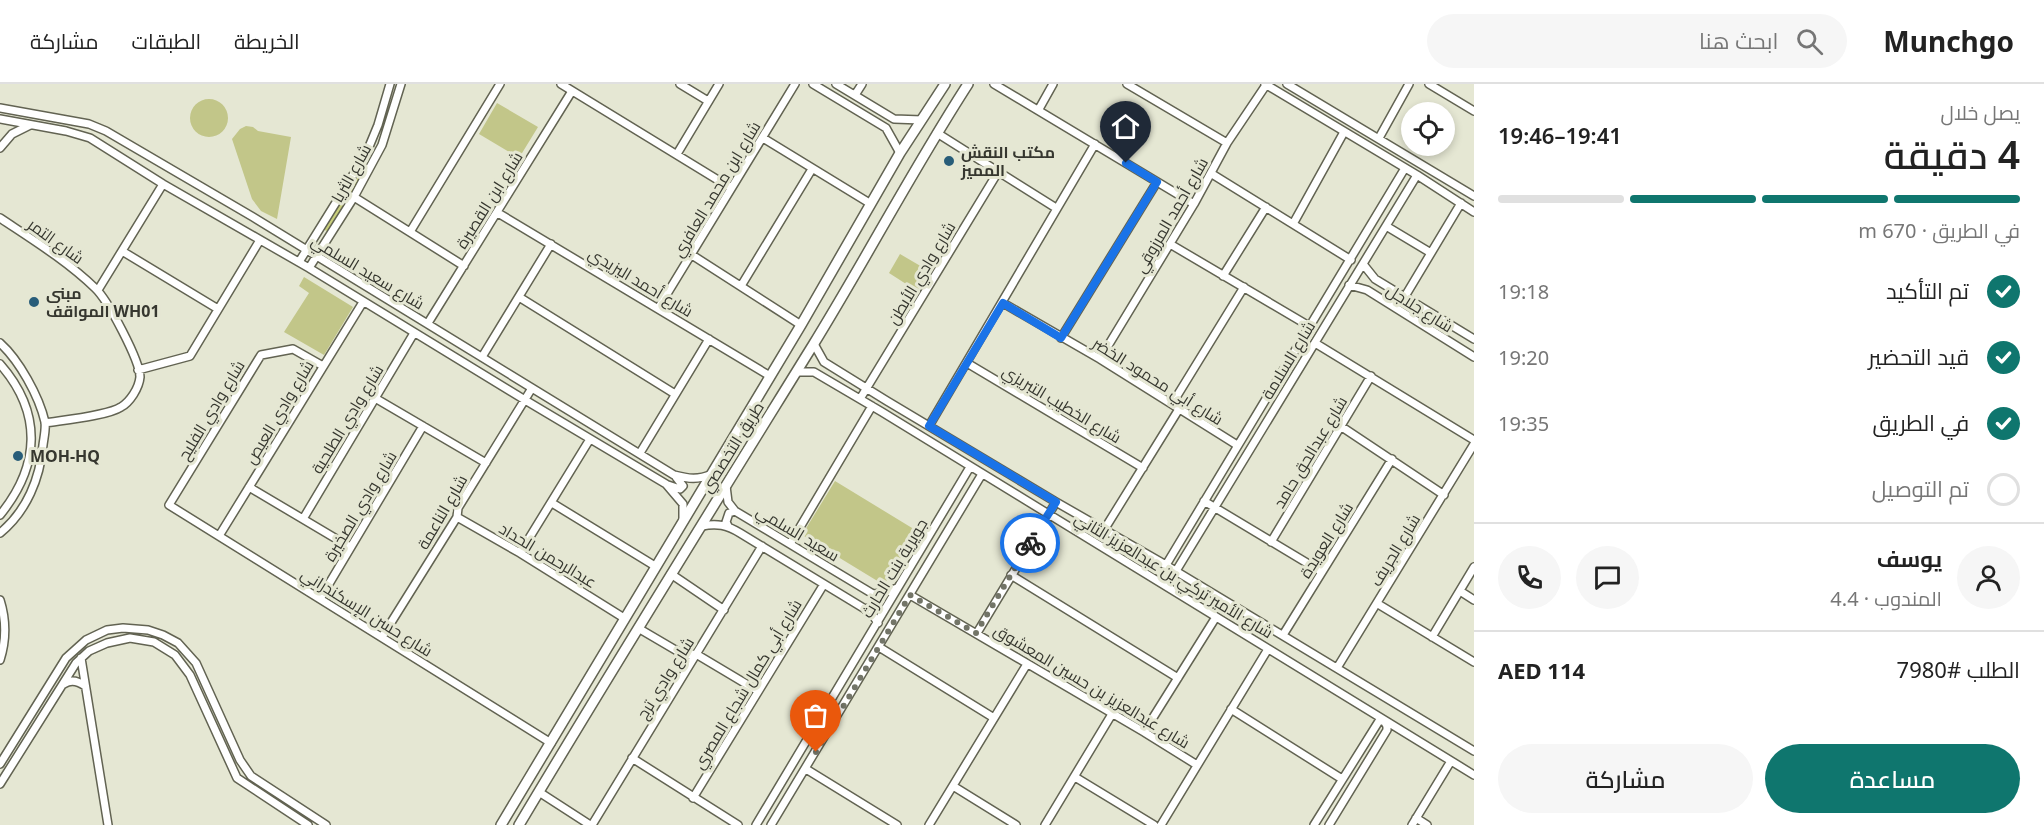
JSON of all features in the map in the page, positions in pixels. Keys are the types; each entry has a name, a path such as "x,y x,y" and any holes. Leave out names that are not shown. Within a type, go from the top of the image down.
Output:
{"main road":[{"name":"طريق التخصصي","path":"501,825 712,474 900,153 945,84"},
{"name":"طريق التخصصي","path":"519,825 726,484 814,344 968,84"}],"street":[{"name":"شارع الثريا","path":"299,262 366,154 378,125 390,84"},
{"name":"شارع الثريا","path":"309,268 354,197 382,145 401,84"},
{"path":"410,232 500,84"},
{"path":"561,84 731,188"},
{"path":"680,84 708,101"},
{"path":"677,154 719,84"},
{"name":"شارع ابن محمد العافري","path":"659,307 795,84"},
{"path":"813,84 886,128 894,128 894,119"},
{"path":"836,84 894,119 922,120"},
{"path":"855,95 862,84"},
{"path":"994,84 1194,204"},
{"path":"1039,109 1053,84"},
{"path":"1127,84 1227,143"},
{"path":"1265,84 1474,212"},
{"name":"شارع أحمد المرزوقي","path":"1100,359 1212,174 1227,143 1265,84"},
{"path":"1287,84 1474,196"},
{"path":"1379,138 1409,84"},
{"path":"1429,84 1441,87 1474,111"},
{"name":"شارع ابن القصيرة","path":"428,323 572,91"},
{"name":"شارع سعيد السلمي","path":"0,108 89,124 106,131 428,323 674,475 687,479 698,479 712,474"},
{"name":"شارع سعيد السلمي","path":"0,119 66,131 90,138 666,484 683,504 683,520"},
{"path":"0,148 12,134 30,125"},
{"path":"886,128 900,153"},
{"path":"1293,224 1344,132"},
{"path":"937,133 1056,208"},
{"path":"763,138 871,204"},
{"path":"929,426 1095,144"},
{"path":"1166,565 1405,168"},
{"path":"741,286 812,169"},
{"name":"شارع وادي الأبطن","path":"860,399 998,172"},
{"path":"1212,174 1351,260"},
{"name":"شارع السلامة","path":"1176,571 1417,175"},
{"path":"1061,338 1157,182"},
{"path":"98,290 164,184"},
{"path":"1390,192 1398,191 1401,200"},
{"path":"354,197 464,266"},
{"path":"1404,298 1461,203"},
{"path":"1223,276 1266,207"},
{"name":"شارع أحمد اليزيدي","path":"498,213 659,307 770,376"},
{"name":"شارع التمر","path":"0,218 67,263 98,290 116,318 138,370"},
{"path":"1386,226 1431,254"},
{"path":"45,423 103,413 121,407 136,391 140,376 138,370 190,356 260,240"},
{"path":"482,357 551,244"},
{"path":"1170,244 1309,326"},
{"path":"122,251 218,309"},
{"path":"692,255 801,324"},
{"name":"شارع جلاجل","path":"1363,264 1374,279 1474,339"},
{"path":"1376,296 1376,288 1383,284"},
{"name":"شارع جلاجل","path":"1349,285 1376,296 1474,357"},
{"path":"1172,404 1244,287"},
{"path":"519,297 675,394"},
{"name":"شارع وادي العيص","path":"219,536 363,302"},
{"name":"شارع أبي محمود الخضر","path":"1003,303 1100,359 1237,445"},
{"name":"شارع وادي الطلحية","path":"303,519 414,333"},
{"path":"640,453 709,339"},
{"path":"0,343 17,361 36,398 45,423 38,477 10,525 0,532"},
{"path":"1315,343 1474,442"},
{"name":"شارع الأمير تركي بن عبدالعزيز الثاني","path":"814,344 824,362 887,401 1166,565 1474,752"},
{"name":"شارع وادي الفليح","path":"169,505 261,355 293,349 323,366"},
{"path":"796,372 814,372 819,364 824,362"},
{"name":"شارع الخطيب التبريزي","path":"967,363 1143,468"},
{"path":"0,364 22,394 30,429 30,459 26,473 11,501 0,515"},
{"name":"شارع الأمير تركي بن عبدالعزيز الثاني","path":"814,372 1474,775"},
{"name":"شارع عبدالحق حامد","path":"1271,542 1371,376"},
{"name":"شارع الناعمة","path":"382,637 457,517 458,508 532,388"},
{"path":"375,398 486,463"},
{"path":"882,412 891,409 887,401"},
{"path":"790,544 872,406"},
{"path":"1104,530 1179,408"},
{"path":"896,421 893,412 897,409 902,410"},
{"name":"شارع وادي الصخيرة","path":"320,599 423,426"},
{"path":"1342,427 1444,495"},
{"path":"520,553 590,439"},
{"name":"شارع الجريف","path":"1337,668 1378,604 1474,442"},
{"path":"641,469 648,458"},
{"name":"شارع العويدة","path":"1283,635 1392,459"},
{"name":"جويرية بنت الحارث","path":"756,825 970,467"},
{"name":"جويرية بنت الحارث","path":"774,823 982,474"},
{"path":"666,484 680,489 683,486 674,475"},
{"path":"963,480 971,478 976,485"},
{"name":"سعيد السلمي","path":"726,484 728,502 735,511 873,594"},
{"path":"249,487 350,547"},
{"path":"1204,501 1322,572"},
{"path":"976,633 1056,502"},
{"path":"552,503 656,566"},
{"name":"شارع حسن الإسكندراني","path":"169,505 551,743"},
{"path":"728,526 727,517 729,513 735,511"},
{"name":"عبدالرحمن الحداد","path":"457,517 624,618"},
{"name":"سعيد السلمي","path":"702,525 714,523 728,526 865,609 874,616 878,623"},
{"path":"1120,557 1126,556 1129,552 1127,542"},
{"name":"شارع وادي ترج","path":"591,825 762,546"},
{"path":"1172,555 1175,562 1183,560"},
{"path":"1432,637 1474,567"},
{"path":"671,574 724,610"},
{"path":"1011,575 1178,678"},
{"name":"شارع أبي كمال شجاع المصري","path":"693,798 824,584"},
{"path":"865,609 876,603 873,594 897,588"},
{"path":"1460,591 1474,600"},
{"name":"شارع عبدالعزيز بن حسين المعشوق","path":"910,595 1197,765"},
{"path":"0,600 5,634 0,660"},
{"path":"1378,604 1474,662"},
{"path":"1144,732 1216,617"},
{"path":"123,628 125,639"},
{"path":"0,764 66,658 86,640 107,630 123,628 148,630 178,643 189,653 251,776 326,825"},
{"path":"638,628 684,655 696,654 758,691"},
{"path":"0,784 81,658 107,643 130,638 154,642 175,655 190,675 237,778 308,825"},
{"path":"879,647 994,718"},
{"path":"1161,825 1268,649"},
{"path":"81,658 108,825"},
{"path":"929,825 1027,664"},
{"path":"62,686 72,681 85,686"},
{"path":"842,682 845,690 848,692 853,690"},
{"path":"834,695 843,694 846,703"},
{"path":"1231,709 1342,779"},
{"path":"1045,825 1112,714"},
{"path":"1314,825 1379,722 1384,721 1388,726 1387,730 1329,825"},
{"path":"632,758 738,825"},
{"path":"1427,825 1414,822 1451,761"},
{"path":"806,769 897,825"},
{"path":"1075,777 1154,825"},
{"path":"953,786 1004,822 1016,825"},
{"path":"539,792 591,825"}],"green space":[{"path":"209,99 223,104 228,118 223,132 209,137 195,132 190,118 195,104"},
{"path":"497,103 538,127 519,158 479,134"},
{"path":"246,126 258,131 291,137 277,219 261,211 252,199 232,139 240,129"},
{"path":"900,254 929,271 917,291 889,273"},
{"path":"304,277 353,307 324,355 284,332 309,293 299,286"},
{"path":"835,481 917,531 884,585 802,535"}],"waterway":[{"path":"328,225 357,174"}],"way so far":[{"path":"816,752 910,595 976,633 1030,543"}],"place":[{"name":"مكتب النقش المميز","path":"949,161"},
{"name":"مبنى المواقف WH01","path":"34,302"},
{"name":"MOH-HQ","path":"18,456"}],"route":[{"path":"1030,543 1056,502 929,426 1003,303 1061,338 1157,182 1126,163"}]}
